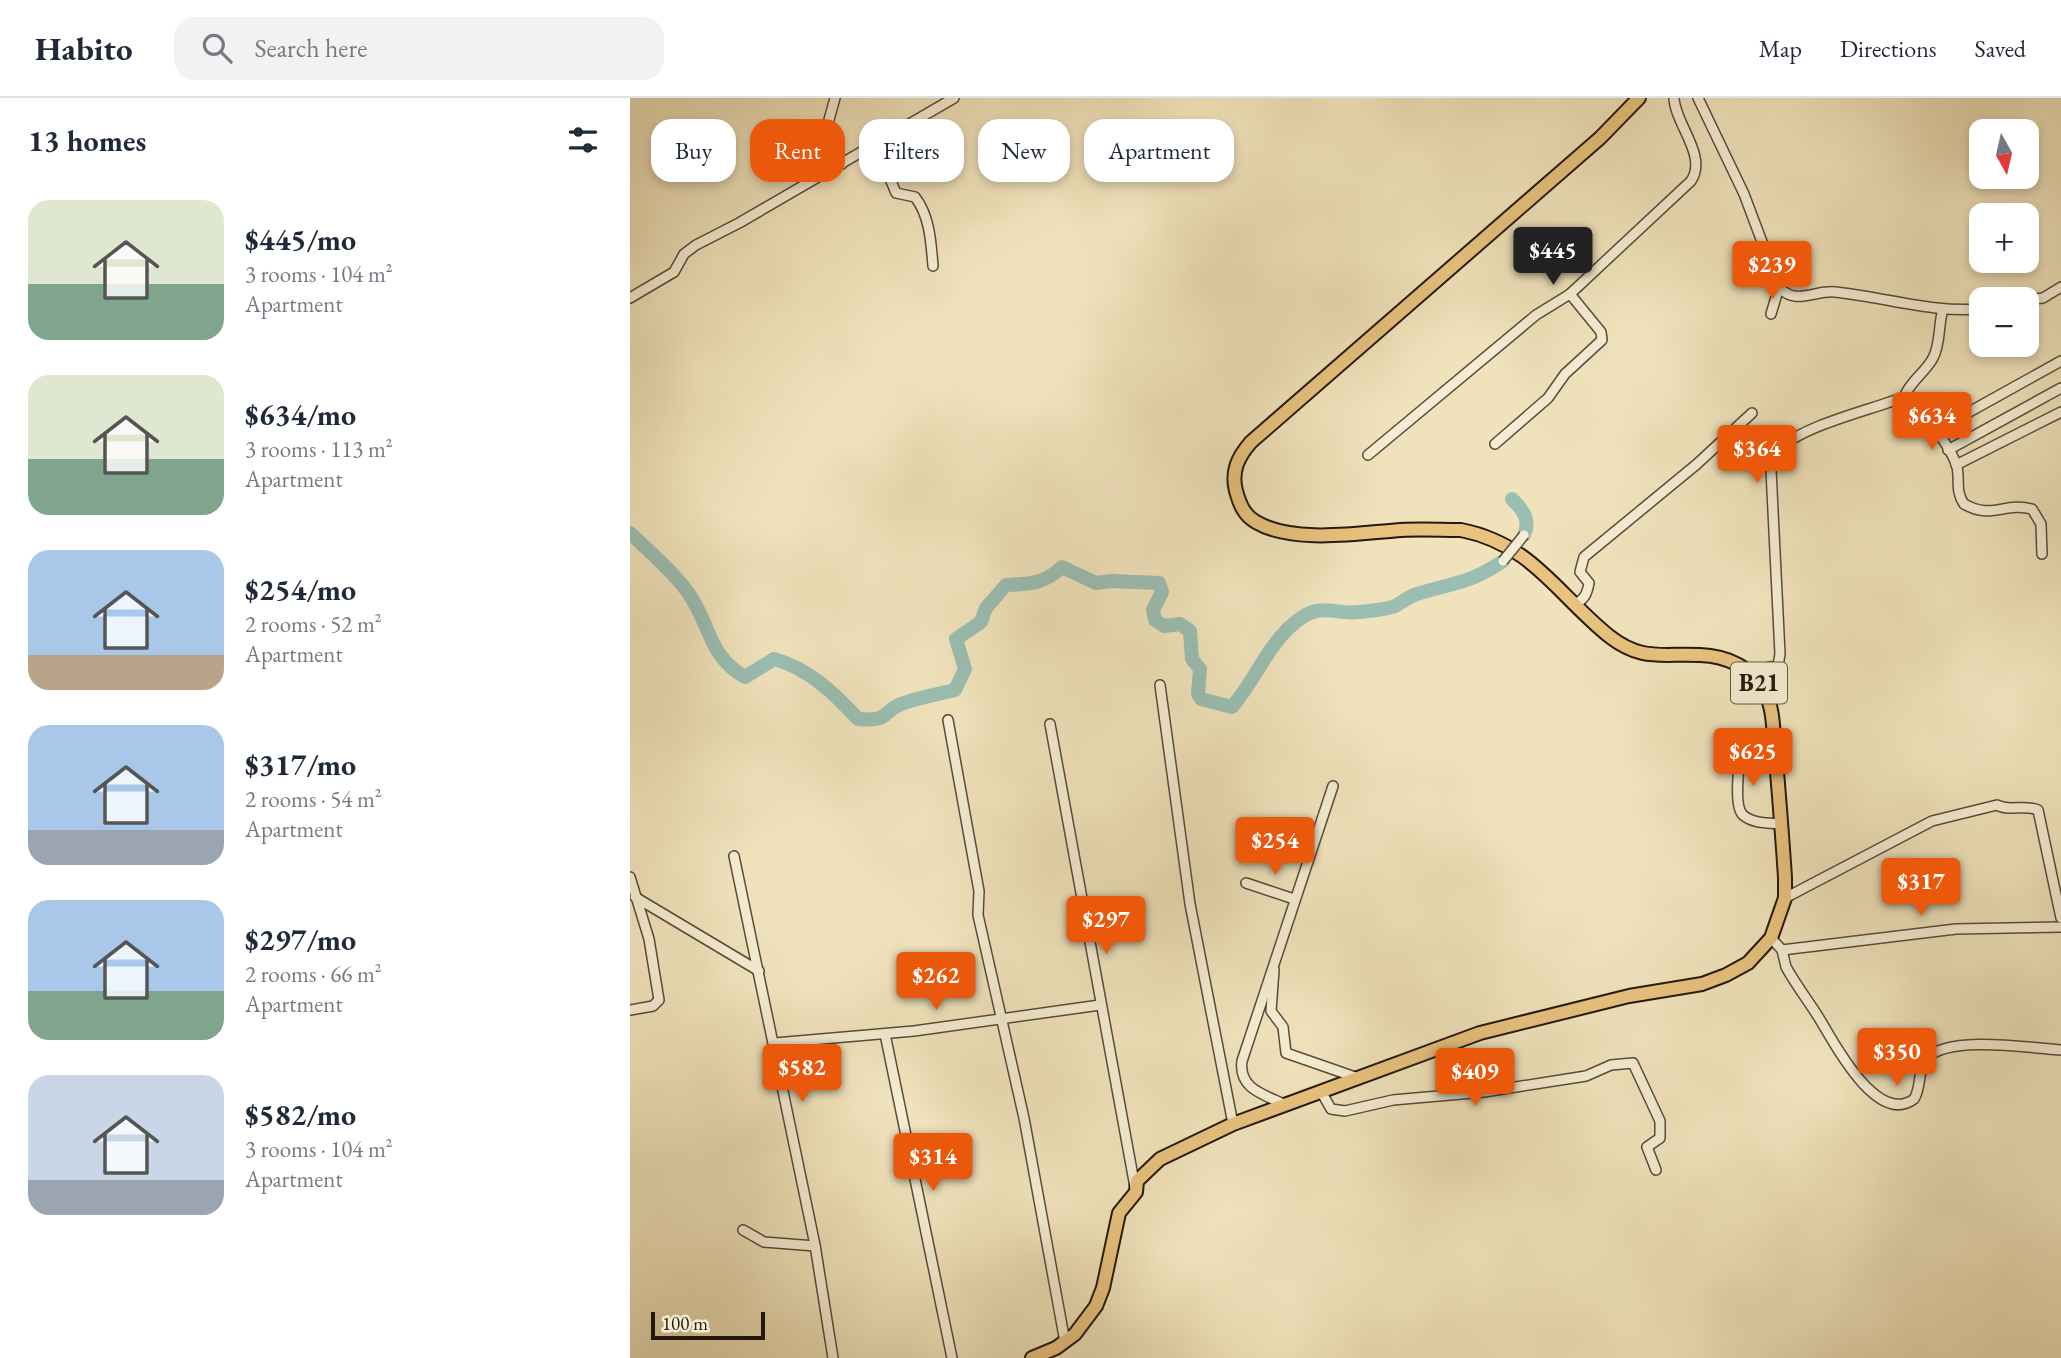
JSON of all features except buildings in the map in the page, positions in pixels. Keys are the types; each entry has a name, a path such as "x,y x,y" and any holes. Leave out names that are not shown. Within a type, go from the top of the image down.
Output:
{"highway":[{"name":"B21","path":"1032,1358 1065,1342 1075,1334 1096,1306 1103,1288 1119,1213 1136,1192 1138,1181 1160,1159 1233,1124 1480,1033 1629,996 1702,984 1748,963 1772,938 1785,898 1782,824 1771,712 1765,691 1737,662 1721,657 1653,656 1631,652 1610,636 1525,557 1483,534 1461,530 1308,535 1266,526 1241,508 1234,484 1235,470 1241,454 1269,425 1600,138 1639,98"}],"street":[{"path":"829,119 835,98"},
{"path":"919,119 954,98"},
{"path":"1368,455 1536,315 1570,294 1611,259 1696,174 1696,161 1674,98"},
{"path":"1698,98 1744,194 1779,287 1796,298 1833,292 1943,309 1969,309"},
{"path":"630,298 674,272 684,254 709,236 739,223 811,182"},
{"path":"891,182 896,193 913,196 919,202 932,241 933,266"},
{"path":"1771,314 1779,287"},
{"path":"2039,298 2061,287"},
{"path":"1496,444 1548,398 1565,374 1602,340 1601,332 1570,294"},
{"path":"1755,679 1769,667 1778,666 1780,654 1771,470 1774,455 1782,447 1807,433 1904,397 1912,381 1936,353 1938,324 1943,309"},
{"path":"1936,431 2061,362"},
{"path":"1948,450 2061,388"},
{"path":"1904,397 1916,404 1948,450 1956,465 1957,490 1964,504 1984,513 2019,506 2032,509 2041,524 2042,554"},
{"path":"1956,465 2061,412"},
{"path":"1576,604 1585,598 1588,590 1589,583 1580,572 1584,557 1698,464 1752,413"},
{"path":"1503,561 1524,535"},
{"path":"1160,685 1190,904 1233,1124"},
{"path":"948,720 979,891 978,915 991,960 1041,1199 1065,1342"},
{"path":"1050,724 1136,1192"},
{"path":"1775,747 1742,755 1740,811 1745,817 1782,824"},
{"path":"1287,1106 1248,1085 1241,1074 1248,1036 1333,786"},
{"path":"1785,898 1932,821 1997,805 2004,809 2022,806 2038,810 2061,918"},
{"path":"734,856 815,1246 833,1358"},
{"path":"630,877 633,897 657,974 659,1000 653,1006 630,1010"},
{"path":"1246,883 1294,899"},
{"path":"633,897 759,971"},
{"path":"1782,950 1956,929 2061,927"},
{"path":"1772,938 1782,950 1786,967 1841,1058 1871,1091 1894,1102 1904,1103 1914,1099 1924,1062 1942,1049 1966,1045 2061,1050"},
{"path":"1275,955 1271,1012 1283,1027 1286,1053 1358,1078"},
{"path":"775,1044 885,1034 1100,1005"},
{"path":"885,1034 952,1358"},
{"path":"1322,1093 1331,1109 1345,1111 1392,1100 1484,1092 1586,1076 1611,1065 1633,1063 1660,1121 1660,1138 1647,1147 1656,1170"},
{"path":"743,1230 764,1242 815,1246"}],"waterway":[{"path":"1512,499 1525,516 1527,525 1524,535"},
{"path":"630,533 679,581 698,608 717,651 733,669 745,677 774,659 786,663 820,683 858,719 869,720 882,717 897,706 910,701 955,690 965,669 956,639 981,622 986,608 1006,585 1036,582 1049,577 1062,567 1096,583 1159,583 1162,592 1153,610 1155,620 1164,626 1180,624 1190,631 1192,659 1200,669 1198,694 1201,699 1232,707 1280,637 1301,618 1323,610 1351,613 1395,606 1414,595 1470,579 1503,561"}]}
